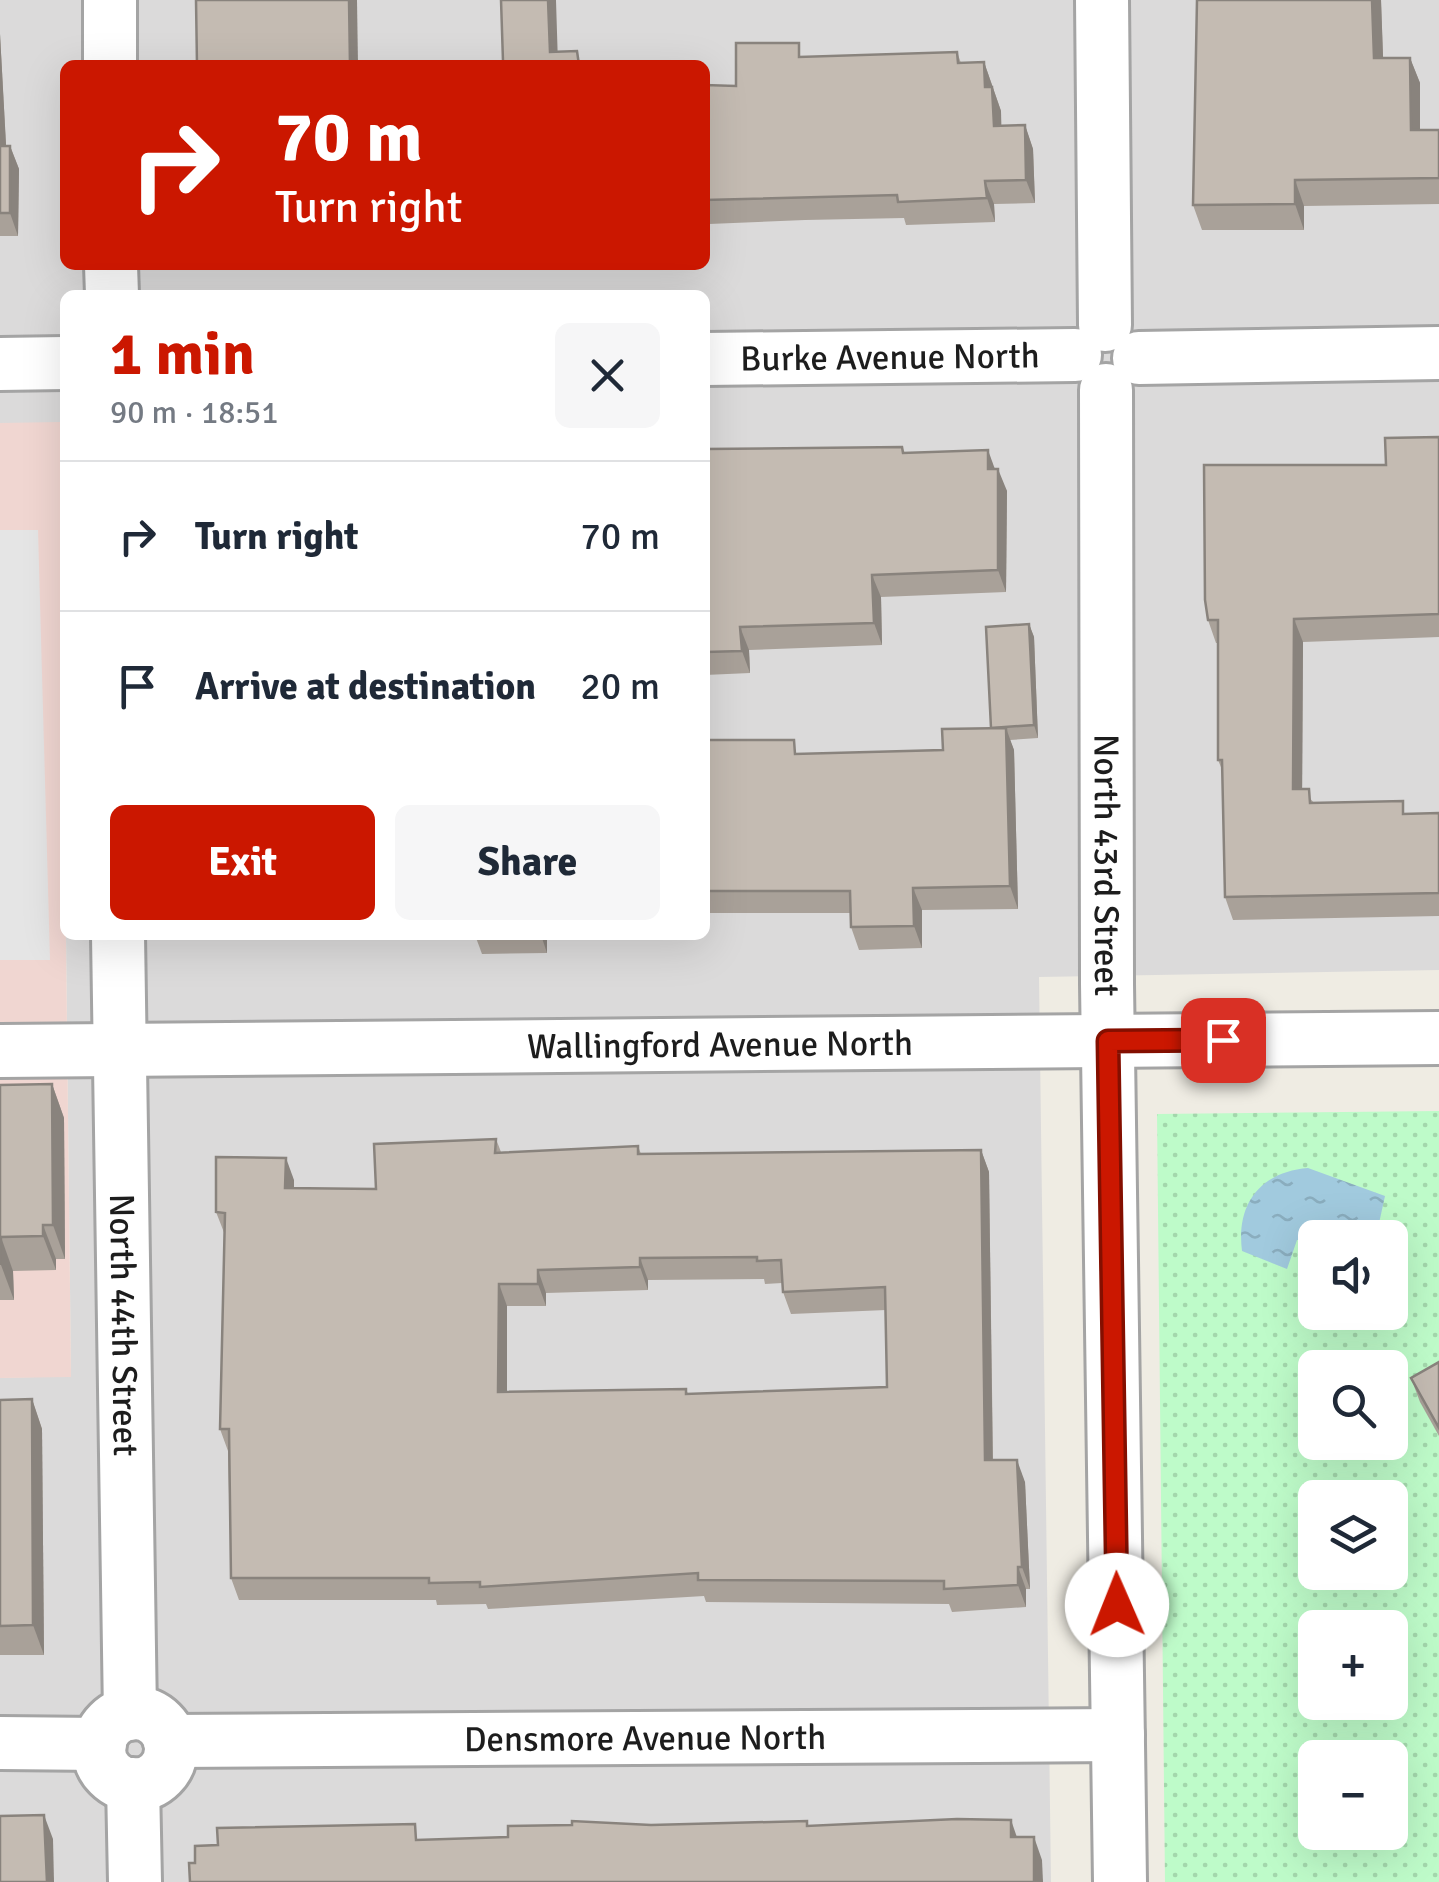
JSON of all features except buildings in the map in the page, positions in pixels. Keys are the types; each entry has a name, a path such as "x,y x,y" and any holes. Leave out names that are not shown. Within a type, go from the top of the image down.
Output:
{"street":[{"path":"110,0 110,60"},
{"name":"North 43rd Street","path":"1102,0 1108,1041 1120,1882"},
{"name":"Burke Avenue North","path":"710,359 1439,353"},
{"path":"0,364 60,363"},
{"name":"North 44th Street","path":"118,940 133,1733"},
{"name":"Wallingford Avenue North","path":"0,1051 1439,1038"},
{"path":"133,1733 171,1753 161,1773 133,1784 136,1882"},
{"name":"Densmore Avenue North","path":"0,1743 133,1733 1118,1734"}],"shaded area":[{"path":"0,0 1439,0 1439,970 1039,977 1051,1882 0,1882 0,1378 71,1376 66,940 710,940 710,290 60,290 60,423 0,423"},
{"path":"60,422 60,940 66,940 71,1377 0,1378 0,423"},
{"path":"0,530 38,530 50,960 0,960"}],"green space":[{"path":"1439,1111 1439,1882 1165,1882 1157,1114"}],"water":[{"path":"1308,1168 1385,1196 1380,1220 1298,1220 1298,1240 1287,1269 1242,1251 1243,1219 1255,1193 1277,1176"}],"route":[{"path":"1117,1605 1108,1041 1223,1040"}]}
